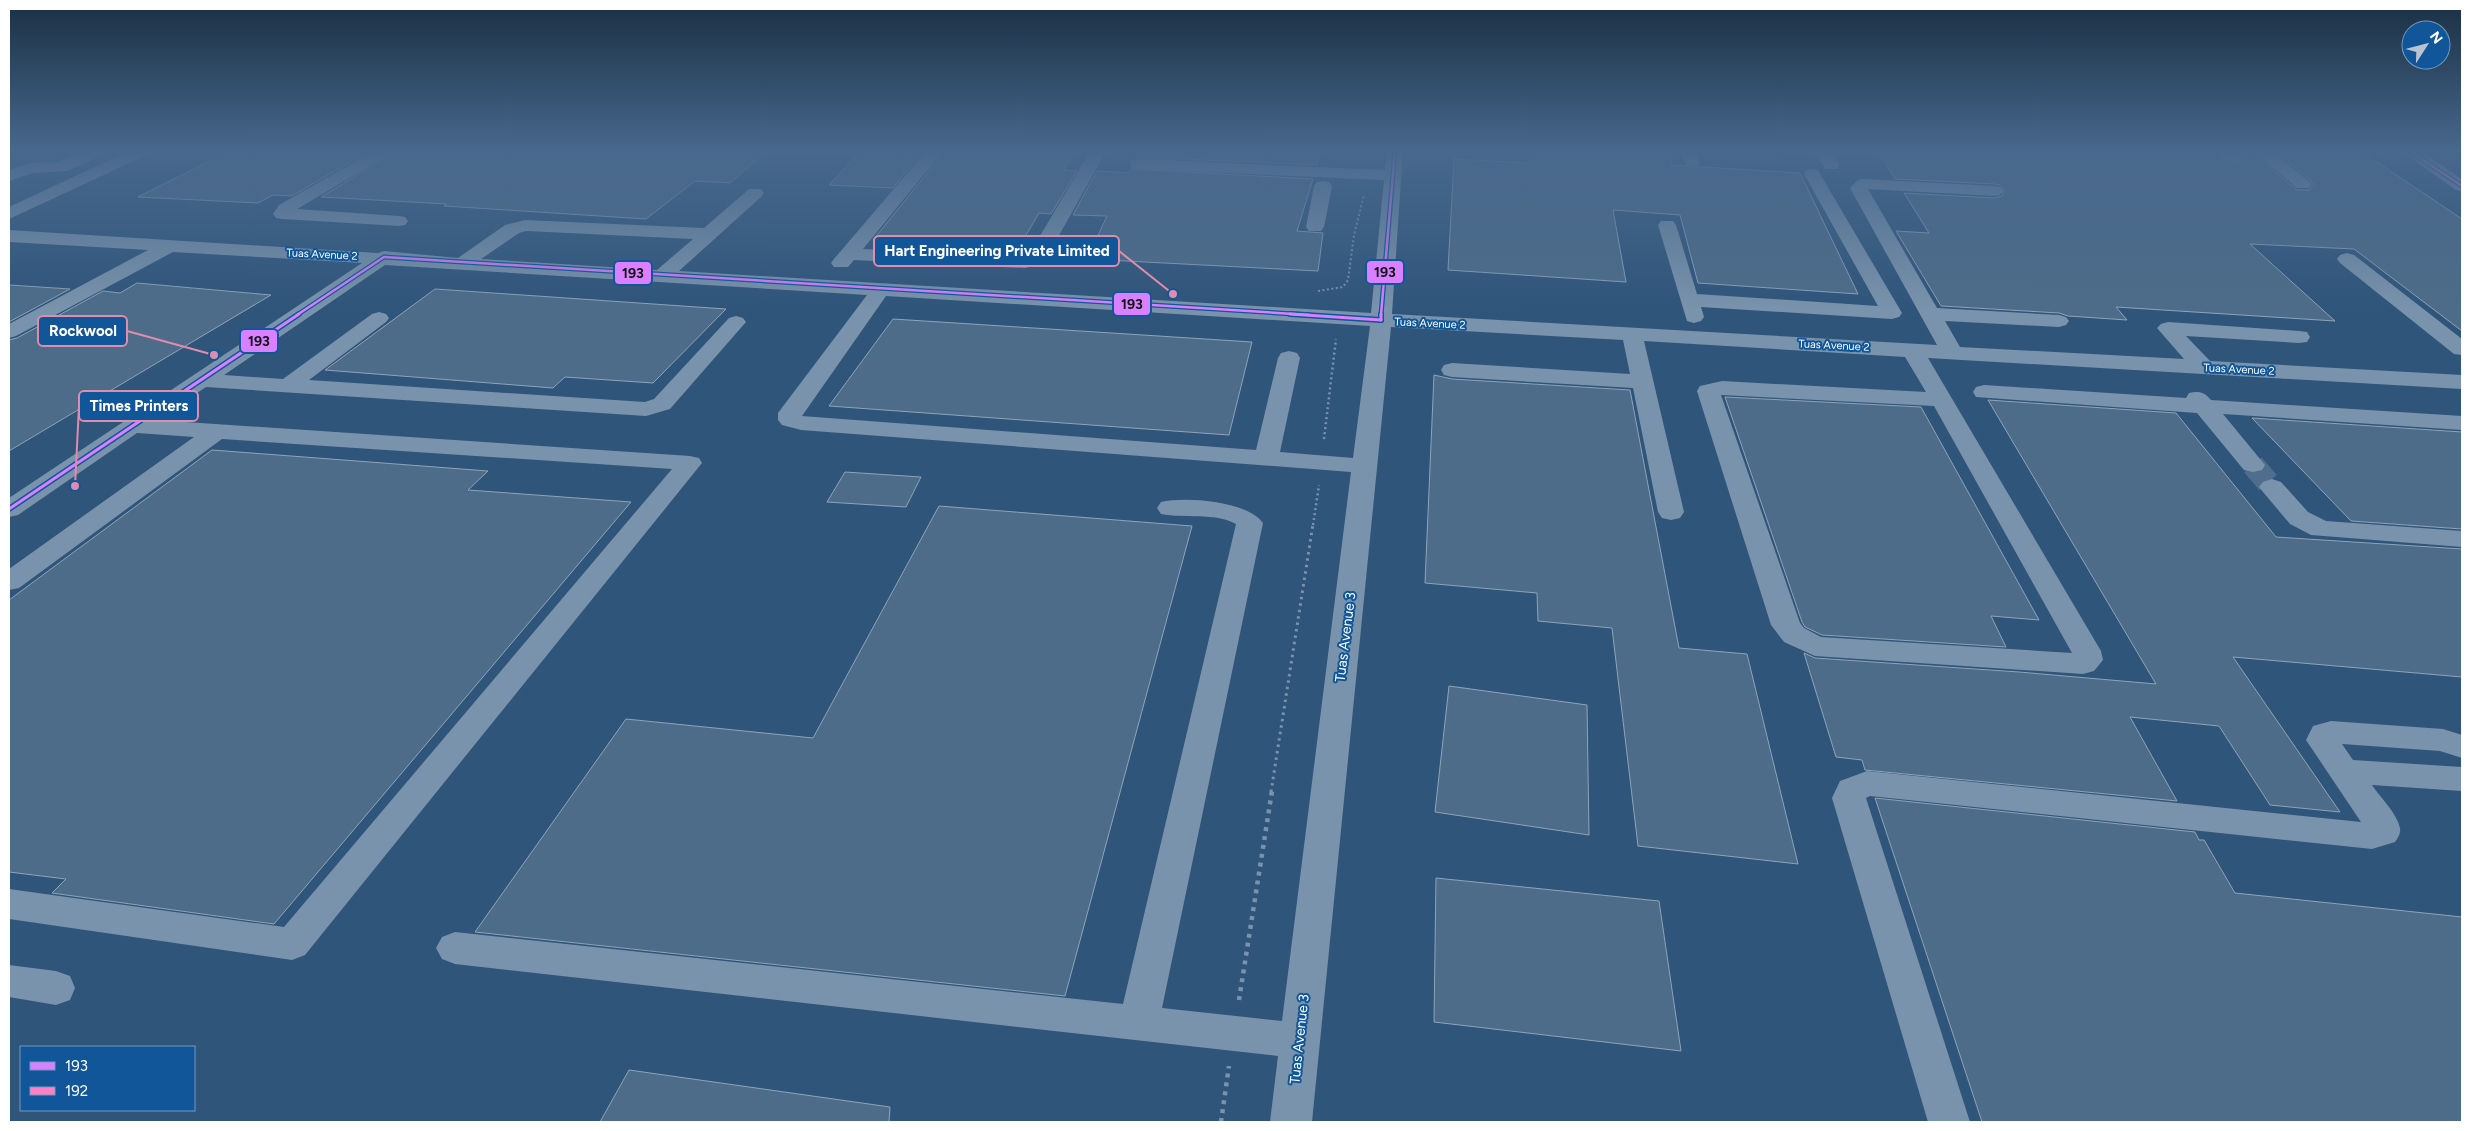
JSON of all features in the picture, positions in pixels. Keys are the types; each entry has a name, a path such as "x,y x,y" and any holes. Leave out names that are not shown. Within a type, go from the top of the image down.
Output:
{"street":[{"path":"9,214 33,203"},
{"path":"298,203 282,212 283,215 399,221"},
{"path":"663,275 744,203"},
{"path":"822,285 892,203"},
{"path":"849,254 1026,262 1038,255 1068,203"},
{"path":"1315,227 1320,203"},
{"name":"Tuas Avenue 3","path":"1291,1122 1298,1041 1381,320 1390,203"},
{"path":"1689,300 1892,313 1829,203"},
{"path":"1867,203 1952,352"},
{"path":"239,250 295,216"},
{"path":"464,262 512,228 525,225 708,234"},
{"path":"1667,225 1700,338"},
{"name":"Tuas Avenue 2","path":"9,236 384,257 1381,320 2462,382"},
{"path":"9,314 144,244"},
{"path":"9,332 170,246"},
{"path":"9,509 384,257"},
{"path":"2347,259 2459,344"},
{"path":"881,289 790,413 790,420 801,423 1364,466"},
{"path":"1931,314 2059,321"},
{"path":"287,386 379,318"},
{"path":"201,380 646,409 662,404 736,322"},
{"path":"2202,368 2168,328 2299,337"},
{"path":"1632,334 1671,512"},
{"path":"1912,349 1942,400 2086,651 2088,660 2082,664 1815,646 1794,635 1786,626 1708,391 1722,388 1942,400"},
{"path":"1266,458 1289,358"},
{"path":"2168,365 2253,465"},
{"path":"1452,370 1642,382"},
{"path":"2421,379 2462,413"},
{"path":"1984,392 2462,423"},
{"path":"9,904 292,944 690,463 133,426"},
{"path":"9,582 218,432"},
{"path":"2272,486 2299,518 2320,528 2462,539"},
{"path":"1140,1023 1250,523 1248,519 1235,514 1170,508"},
{"path":"1949,1122 1849,798 1852,790 1867,783 2372,836 2383,833 2383,827 2322,740 2324,734 2331,732 2443,740 2462,748"},
{"path":"2344,771 2462,779"},
{"path":"456,948 1298,1041"},
{"path":"9,981 56,988"}],"path":[{"path":"1311,291 1336,290 1343,287 1348,280 1354,235 1362,203"},
{"path":"1221,1122 1322,462 1327,406 1337,341 1335,336"}],"building":[{"path":"425,203 667,203 646,219 444,206 447,204"},
{"path":"903,203 1058,203 1051,214 1039,213 1019,247 873,240"},
{"path":"1080,203 1306,203 1297,231 1323,233 1318,271 1087,259 1107,216 1073,215"},
{"path":"1452,203 1814,203 1858,294 1698,283 1680,215 1613,210 1626,282 1448,270"},
{"path":"1910,203 2438,203 2462,219 2462,331 2354,249 2250,244 2335,321 2116,307 2127,320 2068,316 2059,313 1941,306 1896,231 1929,233"},
{"path":"137,283 271,295 9,451 9,340 17,338 103,291 120,293"},
{"path":"9,285 70,289 9,322"},
{"path":"435,289 726,309 653,383 565,377 553,388 325,370"},
{"path":"893,319 1252,342 1229,435 829,406"},
{"path":"1434,375 1452,379 1630,390 1679,648 1747,654 1798,864 1638,846 1612,628 1538,621 1537,593 1425,583"},
{"path":"1725,397 1921,407 2039,620 1991,616 2006,647 1822,635 1805,627"},
{"path":"1988,400 2176,413 2276,537 2462,549 2462,677 2233,657 2340,812 2270,805 2219,726 2130,717 2177,801 1865,770 1862,760 1836,757 1804,653 1815,658 2019,672 2156,684"},
{"path":"2252,418 2462,432 2462,529 2351,521"},
{"path":"212,450 488,471 468,490 631,502 274,924 52,893 66,879 9,872 9,600"},
{"path":"845,472 921,477 906,507 827,502"},
{"path":"939,506 1192,526 1065,996 475,932 626,719 813,738"},
{"path":"1449,686 1587,705 1589,835 1435,812"},
{"path":"1875,798 2195,832 2199,840 2204,840 2235,893 2462,917 2462,1122 1982,1122"},
{"path":"1436,878 1659,901 1681,1051 1434,1022"},
{"path":"629,1070 890,1107 889,1122 600,1122"}],"tunnel":[{"path":"2253,465 2272,487"}],"transit line":[{"name":"193","path":"1381,320 1391,203"},
{"name":"193","path":"384,257 1381,320"},
{"name":"193","path":"9,509 384,257"}],"place":[{"name":"Hart Engineering Private Limited","path":"1173,294"},
{"name":"Rockwool","path":"214,355"},
{"name":"Times Printers","path":"75,486"}]}
